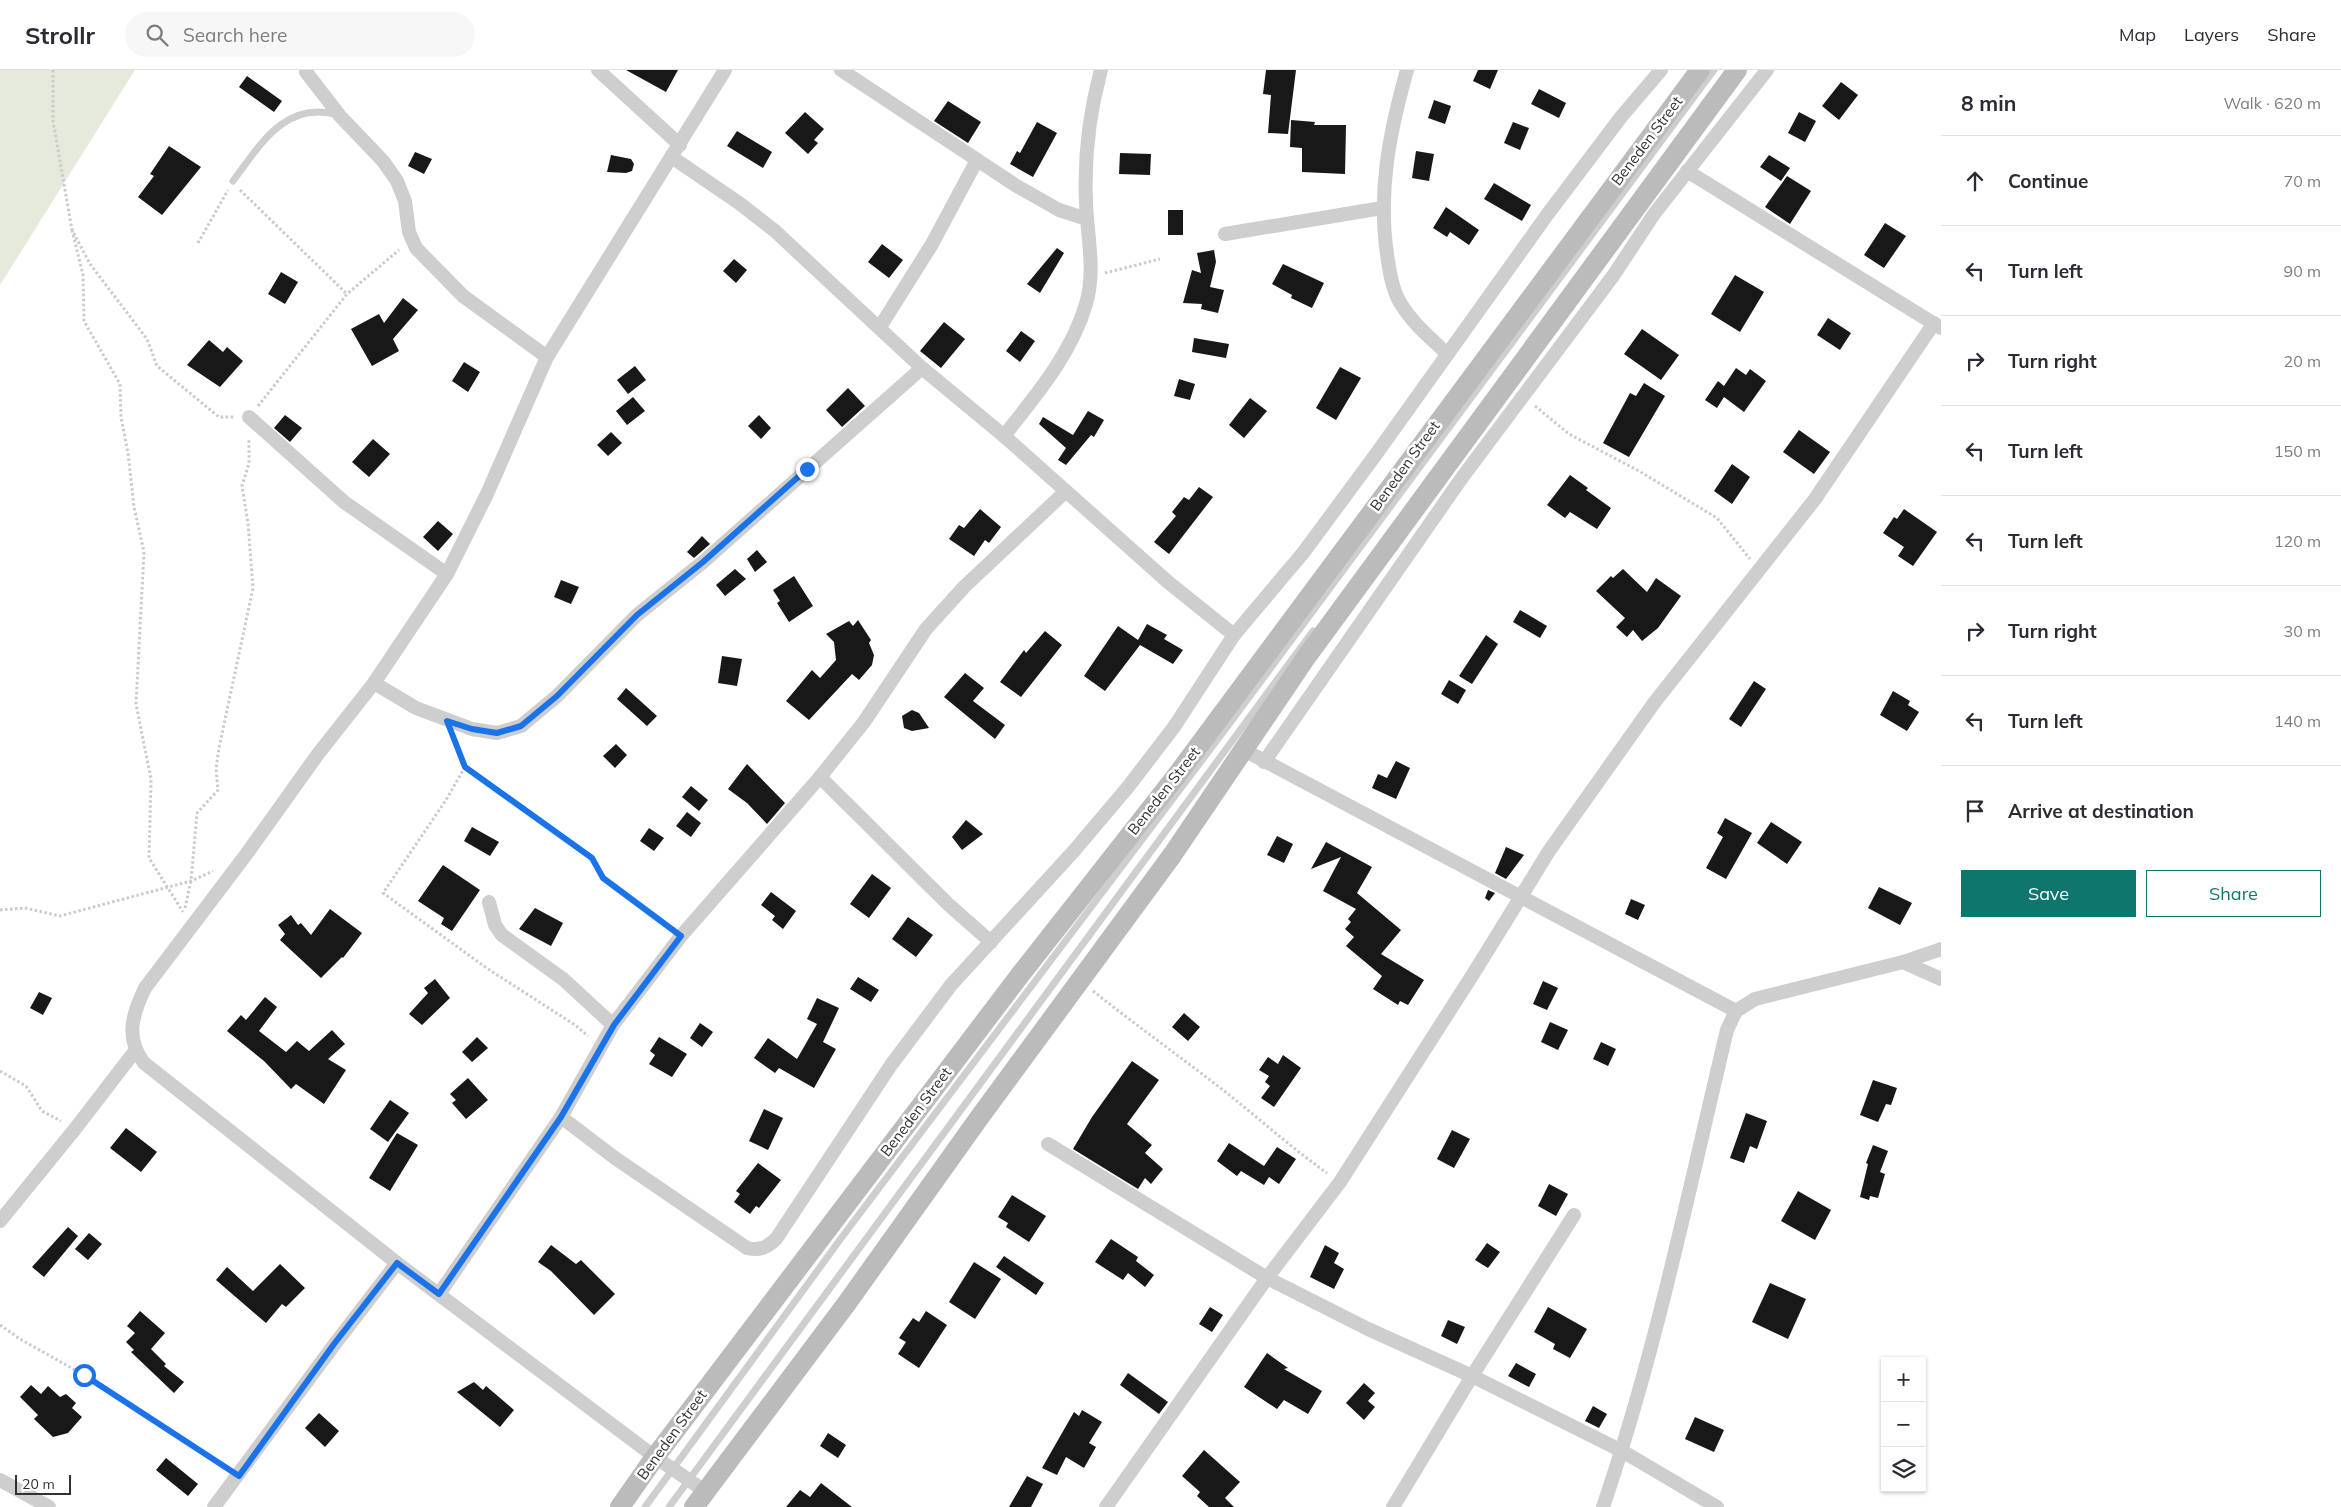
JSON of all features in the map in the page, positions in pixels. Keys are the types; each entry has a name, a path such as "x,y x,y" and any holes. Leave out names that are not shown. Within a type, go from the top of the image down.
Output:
{"main road":[{"name":"Beneden Street","path":"620,1507 655,1457 1020,975 1174,779 1700,70"},
{"name":"Beneden Street","path":"699,1499 847,1303 984,1110 1173,854 1313,648 1737,70"}],"street":[{"path":"307,70 306,72 340,116 383,161 397,181 405,201 411,240 416,248 463,296 547,357"},
{"path":"598,70 680,145"},
{"path":"699,1499 688,1480 397,1263 144,1063 135,1051 133,1033 134,1010 145,988 189,917 245,856 318,754 374,683 446,574 487,494 547,357 725,70"},
{"path":"841,70 1037,198 1059,210 1087,219"},
{"path":"1004,436 1048,380 1073,338 1086,303 1091,276 1087,219 1086,143 1101,70"},
{"path":"1407,70 1392,121 1382,208 1390,278 1399,303 1414,322 1447,354"},
{"path":"561,1117 615,1158 747,1248 757,1250 768,1247 776,1239 891,1065 951,985 1108,813 1174,727 1234,635 1303,553 1547,215 1621,117 1661,70"},
{"path":"1264,762 1461,479 1524,397 1687,171 1768,70"},
{"path":"672,158 739,203 774,231 922,368 1004,436 1168,582 1234,635"},
{"path":"880,328 932,244 977,160"},
{"path":"1106,1507 1268,1278 1340,1182 1549,850 1654,703 1815,499 1937,326 1687,171"},
{"path":"1225,234 1382,208"},
{"path":"374,683 416,708 472,729 497,733 521,726 557,696 637,615 703,562 922,368"},
{"path":"249,417 344,502 446,574"},
{"path":"439,1294 561,1117 600,1046 614,1025 681,936 820,777 864,722 926,629 964,586 1065,492"},
{"path":"1244,750 1736,1011"},
{"path":"820,777 949,905 991,942"},
{"path":"489,902 495,925 502,935 563,980 614,1025"},
{"path":"1603,1507 1622,1450 1649,1356 1727,1030 1736,1011 1755,999 1903,962 1941,949"},
{"path":"1903,962 1941,979"},
{"path":"0,1221 75,1129 135,1051"},
{"path":"1048,1144 1268,1278 1368,1329 1472,1376 1622,1450 1717,1507"},
{"path":"1394,1507 1472,1376 1574,1215"},
{"path":"214,1507 239,1476 334,1344 397,1263"},
{"path":"0,1480 49,1507"}],"lane":[{"path":"645,1507 842,1237 1212,747 1714,70"},
{"path":"1674,142 1728,70"},
{"path":"233,182 258,147 288,119 310,111 321,111 340,116"},
{"path":"669,1507 906,1188 1320,621"}],"path":[{"path":"53,70 53,121 72,230 83,275 84,321 120,384 120,417 128,453 134,507 144,552 136,704 151,779 149,858 189,917"},
{"path":"198,242 233,182"},
{"path":"250,202 347,294"},
{"path":"72,230 90,264 147,339 157,366 219,417 249,417"},
{"path":"189,917 190,881 197,813 218,790 216,769 219,748 253,588 248,523 242,486 249,464 249,417 347,294 411,240"},
{"path":"1091,276 1160,259"},
{"path":"1524,397 1569,434 1639,471 1716,518 1759,572"},
{"path":"447,721 465,767 592,858 603,878 681,936"},
{"path":"465,767 446,800 383,893 488,969 575,1025 600,1046"},
{"path":"0,910 25,908 60,916 190,881 245,856"},
{"path":"1080,981 1158,1043 1211,1080 1294,1150 1340,1182"},
{"path":"0,1072 26,1086 42,1111 75,1129"},
{"path":"0,1325 20,1339 84,1375 239,1476"}],"shaded area":[{"path":"0,70 135,70 0,285"}],"building":[{"path":"626,70 678,70 666,92"},
{"path":"1266,70 1296,70 1288,134 1268,133 1271,95 1263,94"},
{"path":"1478,70 1498,70 1490,89 1473,81"},
{"path":"247,76 282,101 274,112 239,87"},
{"path":"1841,82 1858,95 1839,120 1822,106"},
{"path":"1539,89 1566,103 1559,118 1531,104"},
{"path":"1434,100 1451,106 1445,124 1428,118"},
{"path":"948,101 981,122 968,143 934,121"},
{"path":"805,112 824,129 814,140 818,143 808,154 785,133"},
{"path":"1799,112 1816,121 1805,142 1788,133"},
{"path":"1291,120 1315,122 1314,125 1346,125 1345,174 1302,172 1302,148 1290,147"},
{"path":"1037,122 1057,133 1033,177 1010,164 1017,151 1020,153"},
{"path":"1513,122 1529,128 1520,150 1504,143"},
{"path":"737,131 772,152 763,168 727,146"},
{"path":"169,146 201,167 162,215 138,197 154,176 150,174"},
{"path":"1416,151 1434,154 1429,181 1412,178"},
{"path":"415,152 432,159 424,174 408,166"},
{"path":"1120,153 1151,154 1150,175 1119,174"},
{"path":"611,155 631,159 634,164 632,171 626,173 607,172"},
{"path":"1769,155 1790,168 1781,181 1760,167"},
{"path":"1787,176 1811,191 1790,224 1765,207"},
{"path":"1494,183 1531,205 1522,221 1484,199"},
{"path":"1446,207 1479,230 1469,245 1450,232 1447,237 1433,228"},
{"path":"1168,210 1183,210 1183,235 1168,235"},
{"path":"1885,223 1906,236 1884,268 1864,255"},
{"path":"882,244 903,260 889,278 868,262"},
{"path":"1057,248 1064,253 1040,293 1027,284"},
{"path":"1214,250 1216,262 1210,287 1224,290 1218,313 1201,309 1202,304 1183,303 1192,270 1201,273 1197,253"},
{"path":"734,259 747,270 736,283 723,271"},
{"path":"1283,264 1324,283 1312,308 1291,298 1292,295 1272,284"},
{"path":"281,272 298,282 285,304 268,294"},
{"path":"1735,275 1764,292 1740,332 1711,314"},
{"path":"403,298 418,310 393,339 399,351 372,366 351,329 379,314 384,323"},
{"path":"1828,318 1851,333 1840,350 1817,335"},
{"path":"944,322 965,339 941,368 920,351"},
{"path":"1642,329 1679,355 1661,380 1624,354"},
{"path":"1021,331 1035,341 1020,362 1006,351"},
{"path":"1194,338 1229,344 1226,358 1192,352"},
{"path":"209,340 223,352 227,347 243,361 220,387 187,365"},
{"path":"464,362 480,372 468,392 452,381"},
{"path":"635,366 646,380 628,394 617,380"},
{"path":"1340,367 1361,378 1336,420 1316,408"},
{"path":"1736,368 1746,375 1750,369 1766,381 1744,412 1724,397 1717,408 1705,400 1718,381 1724,386"},
{"path":"1179,379 1195,384 1190,400 1174,396"},
{"path":"1644,383 1665,396 1629,457 1603,443 1630,393 1636,396"},
{"path":"848,388 865,406 842,427 826,410"},
{"path":"633,397 645,411 627,425 616,411"},
{"path":"1250,398 1267,411 1244,438 1229,425"},
{"path":"1088,411 1104,420 1094,437 1091,435 1066,465 1058,460 1066,448 1039,424 1043,417 1073,435"},
{"path":"285,415 302,428 290,442 274,428"},
{"path":"759,415 771,428 761,439 748,426"},
{"path":"1799,430 1830,452 1814,474 1783,452"},
{"path":"611,432 622,443 608,456 597,445"},
{"path":"373,439 390,454 369,477 352,462"},
{"path":"1732,464 1750,477 1732,504 1714,491"},
{"path":"1570,475 1588,488 1586,490 1611,508 1597,529 1570,512 1565,518 1547,505"},
{"path":"1199,487 1213,497 1169,554 1154,542 1176,516 1172,512 1184,497 1189,500"},
{"path":"980,509 1001,527 989,543 985,540 974,556 949,539 959,525 964,528"},
{"path":"1904,509 1937,532 1913,566 1898,556 1904,547 1883,533 1894,517 1897,519"},
{"path":"438,521 453,534 438,551 423,537"},
{"path":"702,536 710,544 694,558 687,552"},
{"path":"757,550 767,562 755,572 747,559"},
{"path":"735,569 746,579 725,596 716,585"},
{"path":"1623,569 1647,592 1656,578 1681,596 1658,628 1642,641 1633,630 1627,637 1616,627 1625,618 1596,591 1611,576 1613,578"},
{"path":"794,576 813,606 789,622 777,603 780,601 773,590"},
{"path":"561,580 579,587 571,604 554,597"},
{"path":"1520,610 1547,626 1540,638 1513,622"},
{"path":"858,620 871,640 869,643 874,655 872,665 859,680 852,674 809,720 786,701 812,670 820,678 836,660 834,642 826,634 849,621 853,626"},
{"path":"1147,624 1167,635 1164,639 1183,650 1173,664 1140,645 1105,691 1084,676 1118,626 1138,640"},
{"path":"1045,631 1062,645 1021,697 1000,682 1024,650 1026,653"},
{"path":"1486,635 1498,644 1472,684 1459,676"},
{"path":"722,656 742,659 737,686 718,683"},
{"path":"965,673 984,688 973,701 1005,725 995,739 944,697"},
{"path":"1449,680 1466,690 1458,704 1441,694"},
{"path":"1754,681 1766,689 1741,727 1729,719"},
{"path":"626,688 657,716 647,726 617,699"},
{"path":"1893,691 1910,701 1908,705 1919,712 1907,731 1880,715"},
{"path":"912,710 919,713 929,728 912,731 904,728 902,716"},
{"path":"616,744 627,755 615,768 603,756"},
{"path":"1396,761 1410,768 1396,799 1372,788 1378,774 1387,778"},
{"path":"747,764 785,803 767,824 747,803 728,789"},
{"path":"691,786 708,800 699,811 682,797"},
{"path":"687,812 701,823 691,837 676,826"},
{"path":"1725,818 1752,833 1726,879 1706,868 1723,837 1717,833"},
{"path":"966,820 983,834 962,850 952,837"},
{"path":"1771,822 1802,842 1787,864 1757,843"},
{"path":"472,827 499,842 490,856 464,841"},
{"path":"649,828 664,838 654,851 640,841"},
{"path":"1277,836 1293,844 1284,863 1267,855"},
{"path":"1326,842 1372,867 1357,893 1401,930 1381,954 1424,980 1408,1005 1400,1001 1398,1005 1373,989 1382,976 1346,946 1354,937 1345,929 1351,922 1348,919 1356,909 1323,891 1341,857 1311,869"},
{"path":"1506,847 1524,855 1506,879 1495,873"},
{"path":"443,865 480,890 452,931 441,924 444,918 418,901"},
{"path":"872,874 891,888 869,918 850,904"},
{"path":"1879,887 1912,903 1900,925 1868,908"},
{"path":"1488,890 1495,893 1489,901 1485,898"},
{"path":"771,892 796,911 783,929 772,920 775,916 761,905"},
{"path":"1631,899 1645,905 1638,920 1625,914"},
{"path":"535,908 563,923 551,946 519,929"},
{"path":"330,909 362,933 343,958 321,978 280,940 285,934 278,925 291,915 298,925 301,923 311,935"},
{"path":"908,917 933,935 916,957 892,939"},
{"path":"858,977 879,990 871,1002 850,989"},
{"path":"435,979 450,998 422,1025 409,1014 428,993 424,988"},
{"path":"1543,981 1558,988 1547,1010 1533,1004"},
{"path":"39,992 52,998 43,1015 30,1008"},
{"path":"265,997 277,1007 259,1031 286,1052 297,1041 309,1051 332,1030 345,1044 328,1059 346,1070 324,1104 296,1084 291,1089 264,1061 227,1031 241,1015 246,1020"},
{"path":"817,998 839,1008 823,1042 836,1049 814,1088 779,1068 775,1073 754,1058 768,1038 797,1059 817,1024 807,1019"},
{"path":"1184,1013 1200,1027 1188,1041 1172,1027"},
{"path":"1550,1022 1568,1030 1558,1050 1541,1042"},
{"path":"700,1023 713,1032 702,1047 690,1038"},
{"path":"477,1037 488,1048 472,1062 462,1052"},
{"path":"659,1037 687,1054 672,1077 649,1064 655,1055 650,1051"},
{"path":"1601,1042 1616,1049 1608,1066 1593,1059"},
{"path":"1283,1055 1301,1068 1274,1107 1261,1098 1270,1086 1265,1082 1269,1076 1259,1070 1268,1057 1278,1064"},
{"path":"1132,1061 1159,1080 1127,1124 1152,1145 1145,1153 1163,1169 1151,1184 1145,1178 1138,1189 1073,1149 1092,1117"},
{"path":"468,1078 488,1100 466,1119 452,1103 456,1100 450,1094"},
{"path":"1873,1080 1897,1088 1891,1105 1886,1104 1878,1122 1860,1115"},
{"path":"390,1100 409,1113 388,1142 370,1129"},
{"path":"764,1109 783,1118 768,1150 749,1141"},
{"path":"1746,1113 1767,1121 1757,1149 1750,1146 1744,1163 1730,1158"},
{"path":"126,1128 157,1152 141,1172 110,1148"},
{"path":"1452,1130 1470,1139 1454,1168 1437,1159"},
{"path":"397,1133 418,1145 390,1191 369,1178"},
{"path":"1229,1143 1264,1166 1277,1147 1296,1159 1279,1184 1269,1177 1264,1185 1241,1171 1237,1176 1217,1161"},
{"path":"1873,1145 1888,1151 1880,1172 1885,1174 1878,1198 1870,1196 1869,1200 1860,1197 1868,1164 1866,1163"},
{"path":"758,1163 781,1180 759,1208 756,1206 750,1214 734,1202 740,1194 736,1191"},
{"path":"1549,1184 1568,1194 1556,1216 1538,1206"},
{"path":"1798,1191 1831,1210 1815,1240 1781,1221"},
{"path":"1012,1195 1046,1216 1029,1242 1006,1227 1008,1223 998,1217"},
{"path":"68,1227 78,1236 44,1277 32,1267"},
{"path":"89,1233 102,1244 88,1260 75,1249"},
{"path":"1111,1239 1138,1257 1136,1261 1154,1275 1145,1287 1128,1273 1123,1280 1095,1262"},
{"path":"1487,1243 1500,1252 1488,1268 1475,1260"},
{"path":"551,1245 576,1264 581,1260 615,1294 594,1315 551,1271 538,1262"},
{"path":"1325,1245 1339,1253 1334,1263 1344,1269 1334,1289 1310,1277"},
{"path":"1004,1256 1044,1283 1036,1295 996,1267"},
{"path":"974,1262 1001,1279 975,1319 949,1302"},
{"path":"280,1264 305,1288 286,1307 282,1304 266,1323 216,1280 227,1267 253,1291"},
{"path":"1770,1283 1806,1299 1788,1339 1752,1322"},
{"path":"1210,1307 1223,1315 1212,1332 1199,1324"},
{"path":"1548,1307 1587,1329 1570,1358 1553,1349 1555,1344 1534,1332"},
{"path":"140,1311 165,1333 151,1349 166,1364 164,1366 184,1382 174,1393 131,1352 134,1350 126,1342 135,1333 127,1326"},
{"path":"926,1311 947,1325 919,1368 898,1354 906,1342 899,1338 913,1318 919,1322"},
{"path":"1448,1320 1465,1327 1457,1344 1441,1336"},
{"path":"1267,1353 1288,1368 1284,1369 1322,1391 1308,1414 1284,1400 1277,1409 1244,1387"},
{"path":"1516,1363 1536,1374 1529,1387 1508,1376"},
{"path":"1128,1373 1168,1402 1159,1414 1120,1385"},
{"path":"474,1382 483,1390 486,1386 514,1410 500,1427 457,1392"},
{"path":"1364,1383 1375,1393 1368,1401 1375,1407 1364,1420 1346,1403"},
{"path":"31,1385 41,1394 48,1386 60,1397 66,1394 76,1403 72,1408 82,1417 68,1433 53,1437 34,1419 38,1415 20,1397"},
{"path":"1593,1406 1607,1414 1599,1428 1585,1421"},
{"path":"1082,1410 1102,1422 1089,1443 1096,1447 1084,1468 1066,1457 1057,1475 1042,1468 1074,1412 1079,1416"},
{"path":"319,1413 339,1431 325,1447 305,1428"},
{"path":"1695,1417 1724,1430 1714,1452 1685,1439"},
{"path":"828,1433 846,1445 838,1458 820,1446"},
{"path":"1204,1450 1240,1482 1225,1498 1234,1507 1209,1507 1197,1496 1200,1492 1182,1476"},
{"path":"166,1458 198,1484 188,1496 156,1470"},
{"path":"1027,1476 1043,1484 1031,1507 1009,1507"},
{"path":"821,1483 852,1507 786,1507 800,1490 810,1497"}],"route":[{"path":"84,1375 239,1476 334,1344 397,1263 439,1294 497,1207 561,1117 600,1046 614,1025 681,936 603,878 592,858 465,767 447,721 484,732 497,733 508,732 521,726 557,696 637,615 703,562 807,469"}]}
